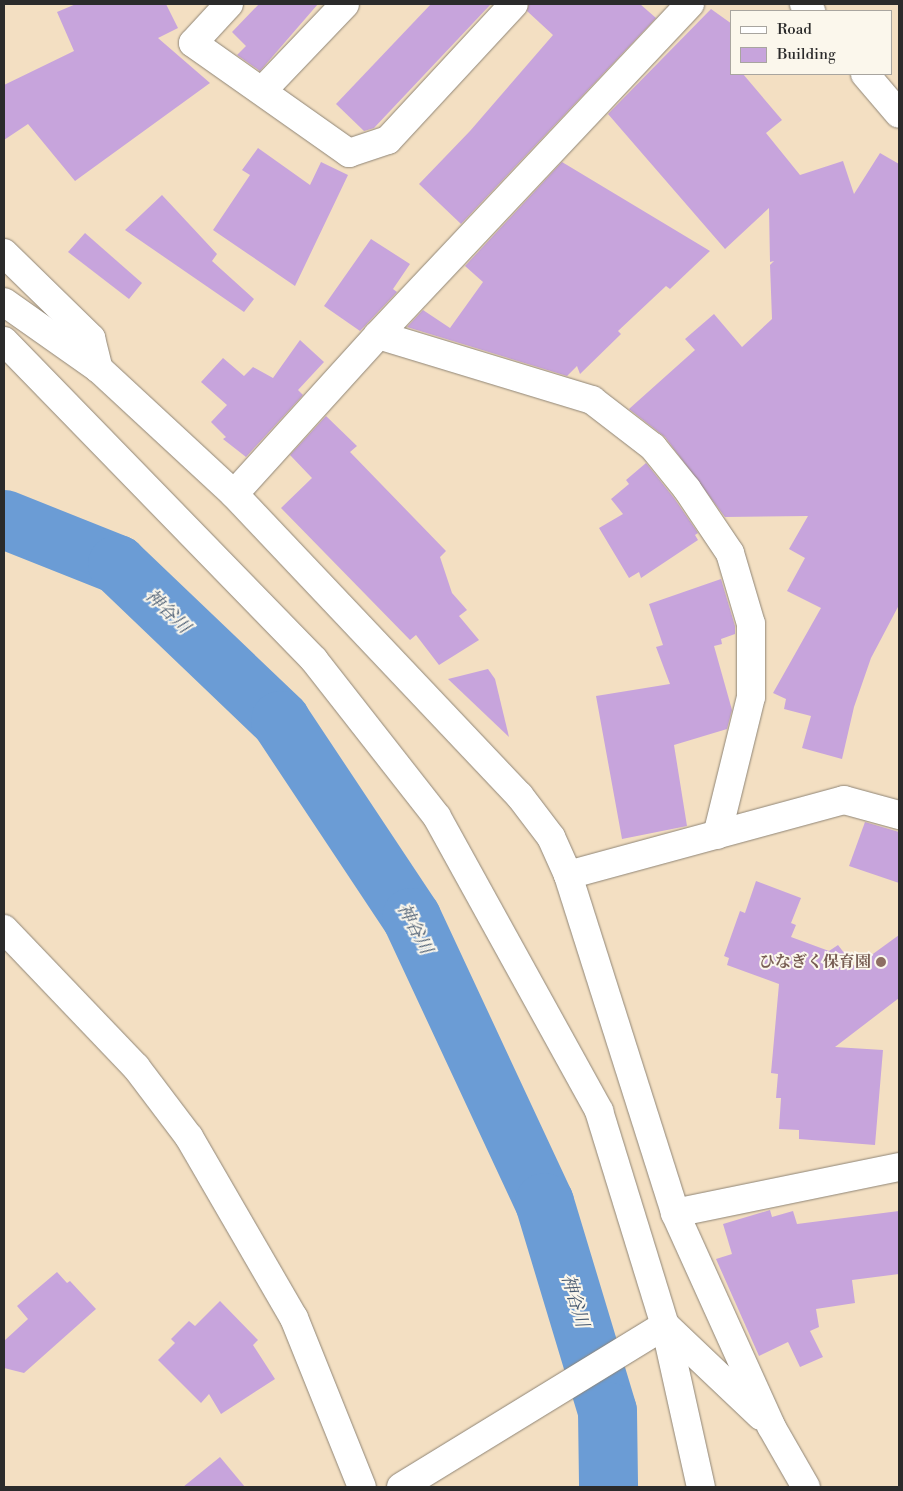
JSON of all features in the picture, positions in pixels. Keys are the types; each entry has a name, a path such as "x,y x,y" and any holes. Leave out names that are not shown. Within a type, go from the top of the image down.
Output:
{"street":[{"path":"229,4 193,43 349,153 388,140 514,4"},
{"path":"262,91 345,4"},
{"path":"234,494 378,335 686,5"},
{"path":"866,75 899,114"},
{"path":"4,253 91,338 99,369"},
{"path":"4,302 99,369 234,494 519,795 550,837 568,875 675,1213 771,1426 806,1487"},
{"path":"378,335 592,400 653,447 687,490 730,553 751,624 751,697 716,835"},
{"path":"4,341 314,660 437,817 599,1111 665,1325 701,1487"},
{"path":"568,875 844,800 899,815"},
{"path":"4,929 136,1067 188,1137 294,1318 362,1487"},
{"path":"675,1213 899,1167"},
{"path":"665,1325 771,1426"},
{"path":"401,1487 665,1325"}],"building":[{"path":"76,4 166,4 178,28 158,38 210,83 75,181 28,124 4,140 4,85 74,51 57,12"},
{"path":"259,4 318,4 260,71 237,55 246,46 232,32"},
{"path":"431,4 491,4 374,128 364,131 336,104"},
{"path":"529,4 640,4 656,18 461,224 419,184 470,131 553,35 527,11"},
{"path":"711,9 730,23 730,75 744,75 782,120 766,133 800,175 843,161 854,194 880,153 899,164 899,605 871,658 854,707 842,759 802,748 811,716 784,709 786,699 773,693 821,608 787,591 805,558 789,549 808,516 725,517 665,437 629,409 695,350 685,339 714,314 742,347 772,319 770,265 774,261 770,262 769,208 725,249 608,114"},
{"path":"258,148 310,185 321,162 348,175 295,286 213,230 250,175 242,170"},
{"path":"562,162 710,251 670,289 666,286 618,331 621,334 580,374 577,366 567,376 407,327 423,310 450,328 483,282 465,266"},
{"path":"162,195 217,254 212,261 254,299 244,312 125,230"},
{"path":"85,233 142,283 129,299 68,252"},
{"path":"371,239 410,264 393,289 397,292 360,331 324,306"},
{"path":"300,340 324,362 298,390 303,395 246,457 223,439 226,437 211,422 227,405 201,382 223,358 244,376 253,367 273,378"},
{"path":"326,416 357,446 350,452 446,551 440,557 452,593 467,610 459,616 479,640 439,665 416,635 410,640 281,508 312,478 290,455"},
{"path":"646,463 674,498 698,533 695,535 698,540 641,578 639,572 629,578 599,528 623,514 611,499 629,484 626,480"},
{"path":"721,579 735,626 735,634 721,639 722,644 714,646 732,710 727,729 674,745 687,826 622,839 596,696 670,684 656,647 663,645 649,604"},
{"path":"488,669 495,679 509,737 448,679"},
{"path":"865,822 899,832 899,883 849,866"},
{"path":"756,881 801,898 791,923 796,925 791,937 829,951 838,945 855,967 899,935 899,998 835,1047 883,1050 875,1145 799,1139 799,1130 779,1129 781,1098 776,1098 778,1074 771,1073 779,984 727,965 729,958 724,956 740,911 745,913"},
{"path":"770,1210 772,1217 793,1211 797,1224 899,1211 899,1274 852,1280 855,1303 816,1309 819,1327 810,1331 823,1357 800,1367 788,1342 759,1356 716,1259 732,1254 723,1224"},
{"path":"57,1272 67,1283 70,1281 96,1309 24,1373 4,1368 4,1341 28,1319 17,1306"},
{"path":"220,1301 258,1340 253,1345 275,1379 221,1414 209,1394 201,1403 158,1360 175,1343 171,1339 189,1321 195,1326"},
{"path":"220,1457 245,1487 183,1487"}],"waterway":[{"name":"神谷川","path":"4,519 117,564 280,720 411,917 544,1202 607,1411 608,1487"}],"place":[{"name":"ひなぎく保育園","path":"881,962"}]}
